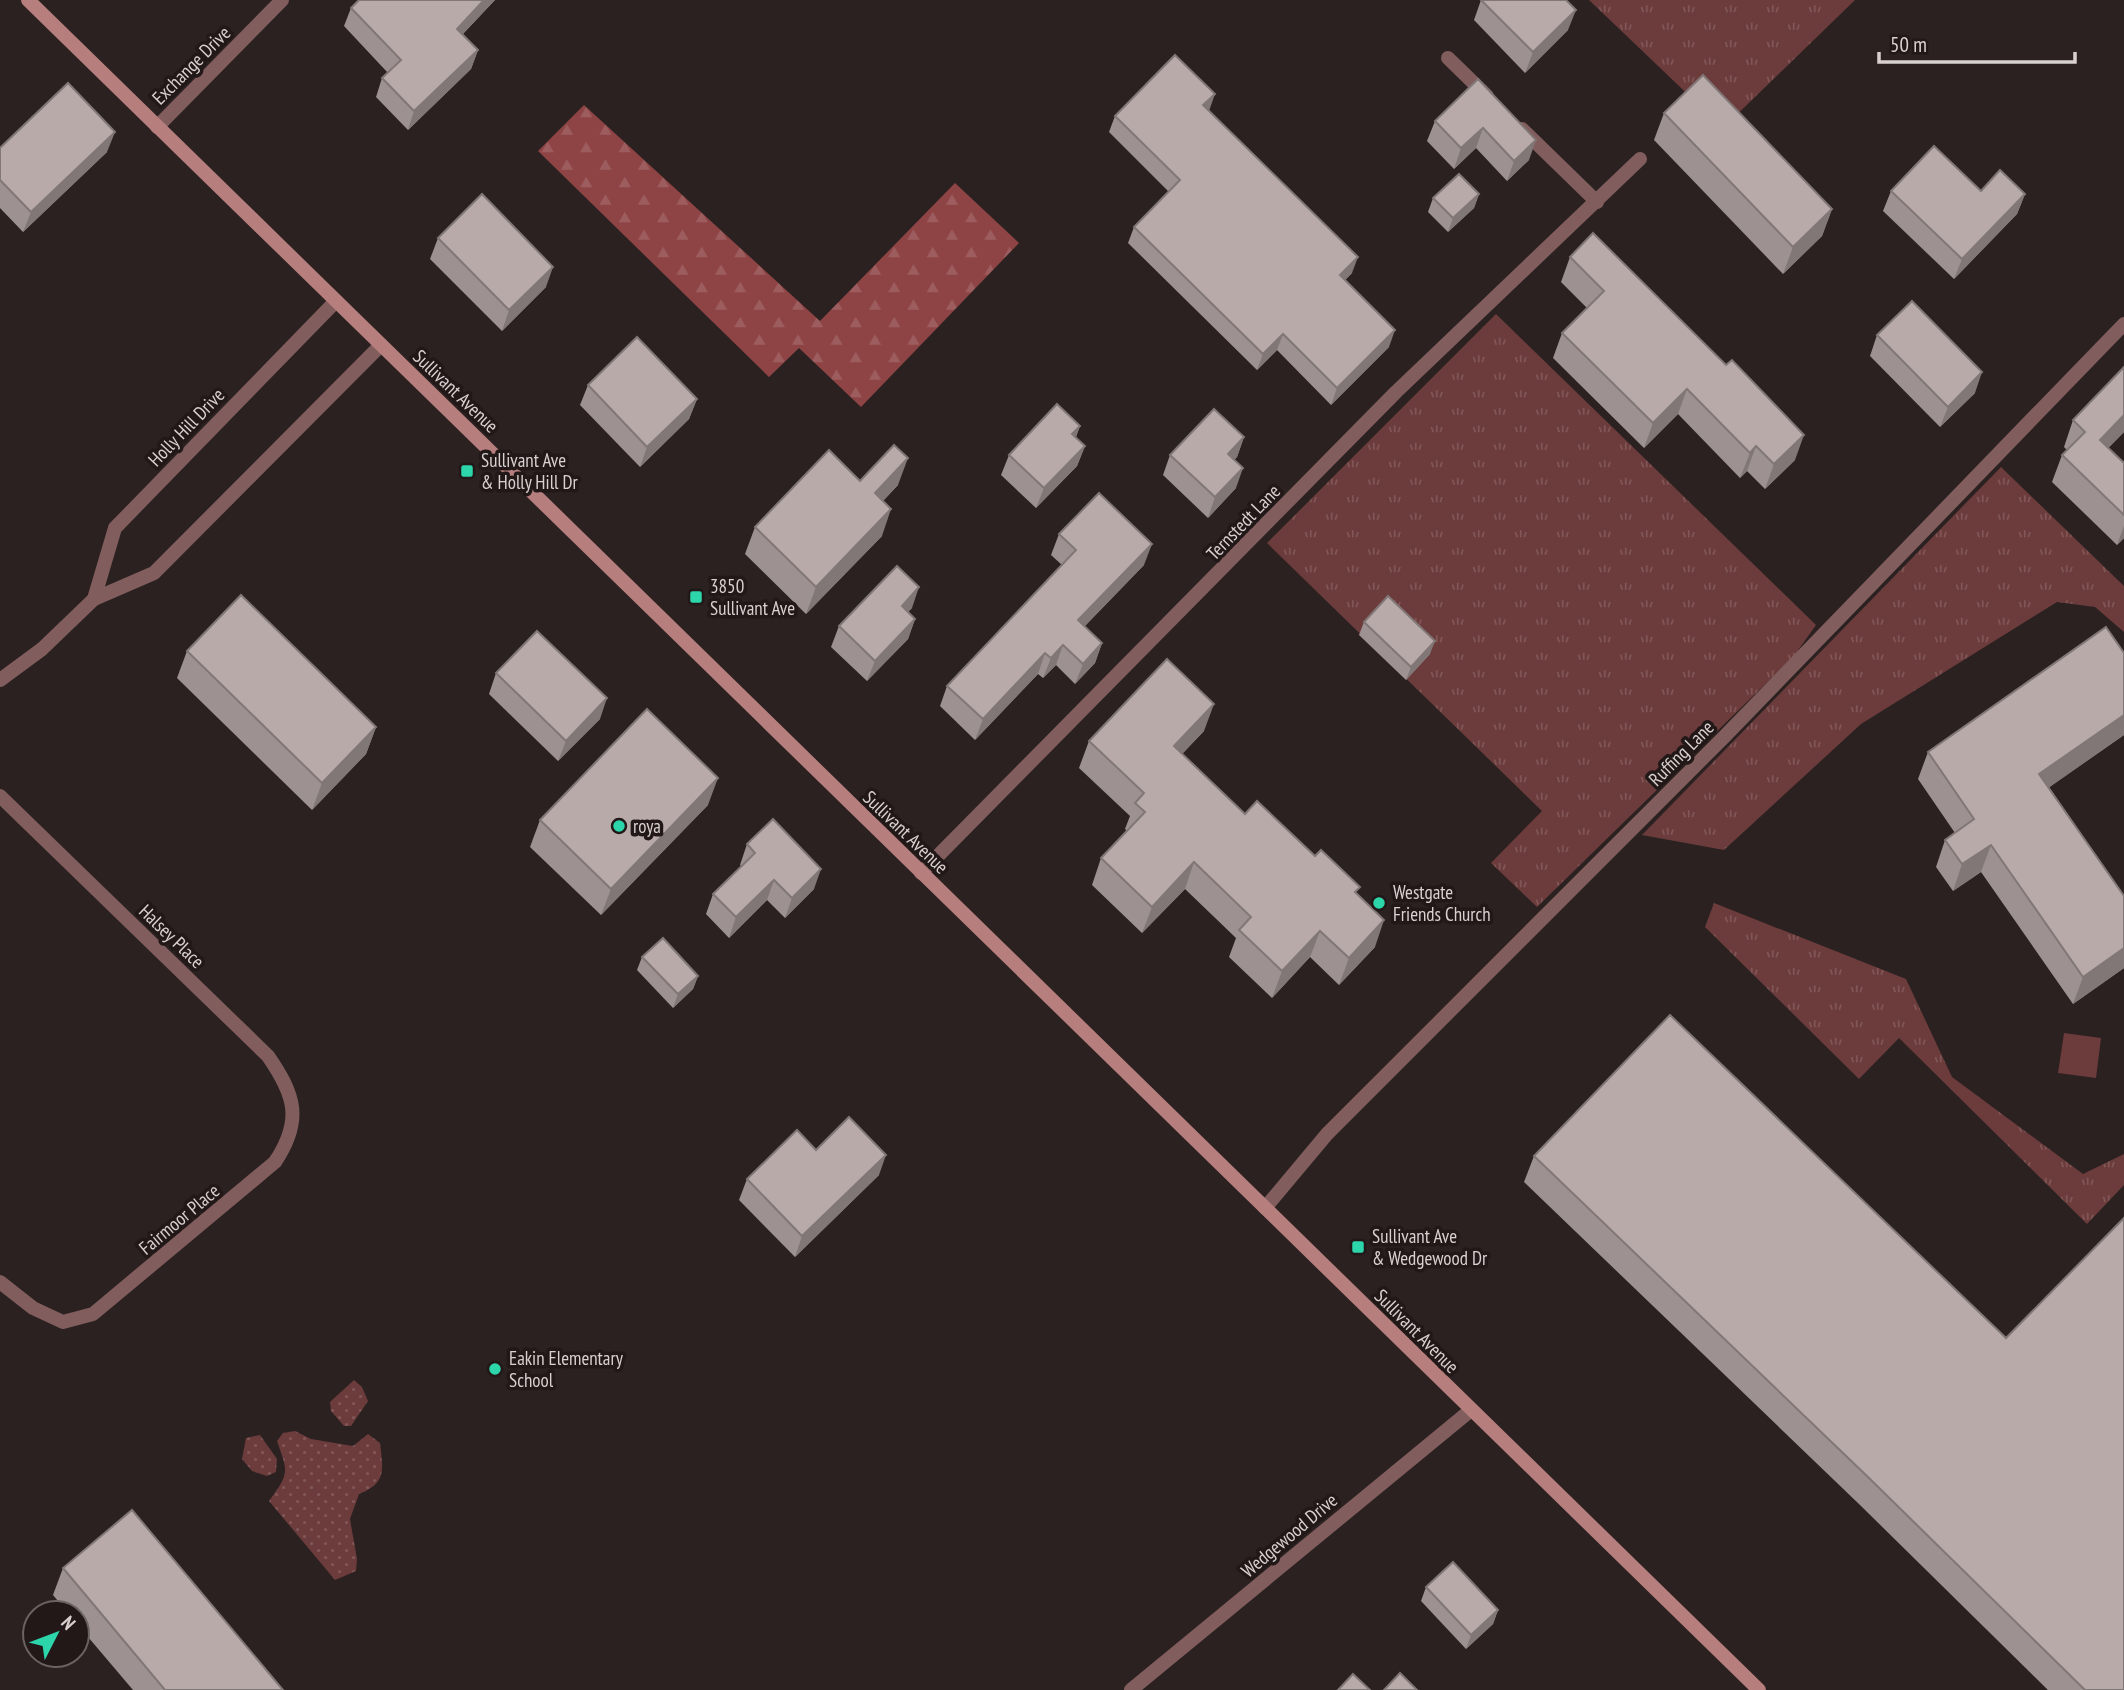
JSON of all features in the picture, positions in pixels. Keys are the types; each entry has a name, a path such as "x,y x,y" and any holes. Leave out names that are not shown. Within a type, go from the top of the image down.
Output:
{"main road":[{"name":"Sullivant Avenue","path":"28,0 1759,1690"}],"street":[{"name":"Exchange Drive","path":"157,127 282,0"},
{"path":"1448,58 1597,202"},
{"name":"Ternstedt Lane","path":"921,873 1396,392 1640,159"},
{"name":"Holly Hill Drive","path":"94,599 115,528 336,301"},
{"name":"Ruffing Lane","path":"1265,1208 1327,1134 1725,736 2124,324"},
{"name":"Holly Hill Drive","path":"0,680 42,649 94,599 154,573 382,345"},
{"name":"Halsey Place","path":"0,796 268,1056 285,1080 294,1118"},
{"name":"Fairmoor Place","path":"0,1282 33,1308 63,1322 93,1314 117,1297 275,1162 289,1142 294,1118"},
{"name":"Wedgewood Drive","path":"1131,1690 1471,1410"}],"green space":[{"path":"1589,0 1855,0 1723,128"},
{"path":"584,105 820,321 955,183 1019,243 861,407 799,348 769,377 538,151"},
{"path":"1496,314 1816,625 1794,656 1537,907 1491,863 1542,811 1267,543"},
{"path":"2001,467 2124,586 2124,632 2095,607 2057,602 1861,724 1724,850 1642,835"},
{"path":"1714,903 1906,979 1952,1077 2083,1174 2124,1154 2124,1185 2087,1224 1899,1038 1859,1079 1705,927"},
{"path":"2064,1033 2101,1038 2096,1078 2058,1073"},
{"path":"354,1380 362,1387 368,1401 351,1426 344,1426 331,1411 330,1402"},
{"path":"295,1431 311,1439 353,1446 368,1434 380,1443 382,1468 379,1480 359,1494 350,1519 357,1559 356,1571 335,1580 269,1501 281,1484 285,1472 277,1441 283,1433"},
{"path":"260,1435 277,1459 276,1472 267,1476 252,1471 242,1459 246,1438"}],"building":[{"path":"359,0 484,0 457,29 478,50 414,111 382,78 401,60 351,8"},
{"path":"1481,0 1566,0 1576,10 1533,52"},
{"path":"1175,55 1215,94 1203,105 1358,257 1340,275 1395,330 1337,388 1283,334 1263,354 1134,227 1180,180 1115,116"},
{"path":"1703,75 1832,209 1793,247 1664,113"},
{"path":"1478,79 1536,140 1514,161 1483,128 1461,148 1435,121"},
{"path":"68,83 115,132 31,212 0,180 0,148"},
{"path":"1934,146 1981,191 2000,170 2025,194 1962,259 1891,191"},
{"path":"1459,174 1479,194 1453,218 1433,198"},
{"path":"482,194 553,267 509,310 438,238"},
{"path":"1593,233 1726,365 1732,360 1804,435 1774,464 1756,446 1750,453 1687,389 1653,423 1562,333 1604,291 1570,257"},
{"path":"1912,301 1982,372 1948,407 1877,335"},
{"path":"637,337 697,399 647,447 588,385"},
{"path":"2124,367 2124,415 2100,440 2124,463 2124,515 2062,455 2085,432 2073,420"},
{"path":"1057,404 1080,426 1072,434 1085,446 1044,488 1009,455"},
{"path":"1214,409 1244,437 1228,454 1243,468 1215,497 1170,455"},
{"path":"894,445 908,458 875,493 891,509 816,587 755,527 829,450 860,481"},
{"path":"1099,493 1152,544 1078,620 1102,643 1083,664 1063,645 1051,658 1045,653 983,719 947,686 1076,550 1059,534"},
{"path":"897,566 919,587 902,606 915,619 875,661 839,626"},
{"path":"241,595 376,727 322,783 187,651"},
{"path":"1388,596 1435,641 1411,667 1364,622"},
{"path":"2106,627 2124,653 2124,715 2039,774 2124,896 2124,948 2083,977 1991,845 1962,864 1945,840 1974,819 1928,752"},
{"path":"537,631 607,698 566,741 496,673"},
{"path":"1167,659 1214,704 1174,746 1245,814 1257,801 1315,856 1321,850 1360,887 1355,892 1384,920 1349,958 1320,931 1282,971 1239,930 1251,917 1194,862 1152,907 1101,858 1145,812 1135,803 1144,793 1089,741"},
{"name":"roya","path":"647,709 718,778 611,889 540,820"},
{"path":"773,819 821,869 792,898 774,880 736,917 713,894 755,853 747,844"},
{"path":"663,938 698,976 678,994 642,957"},
{"path":"1670,1015 2006,1338 2124,1218 2124,1690 2085,1690 1534,1156"},
{"path":"849,1117 886,1155 802,1236 747,1179 797,1130 816,1150"},
{"path":"132,1510 283,1690 165,1690 63,1568"},
{"path":"1453,1562 1498,1610 1471,1635 1426,1587"},
{"path":"1400,1673 1417,1690 1384,1690"},
{"path":"1353,1674 1370,1690 1338,1690"}],"place":[{"name":"Sullivant Ave & Holly Hill Dr","path":"467,471"},
{"name":"3850 Sullivant Ave","path":"696,597"},
{"name":"roya","path":"619,826"},
{"name":"Westgate Friends Church","path":"1379,903"},
{"name":"Sullivant Ave & Wedgewood Dr","path":"1358,1247"},
{"name":"Eakin Elementary School","path":"495,1369"}]}
